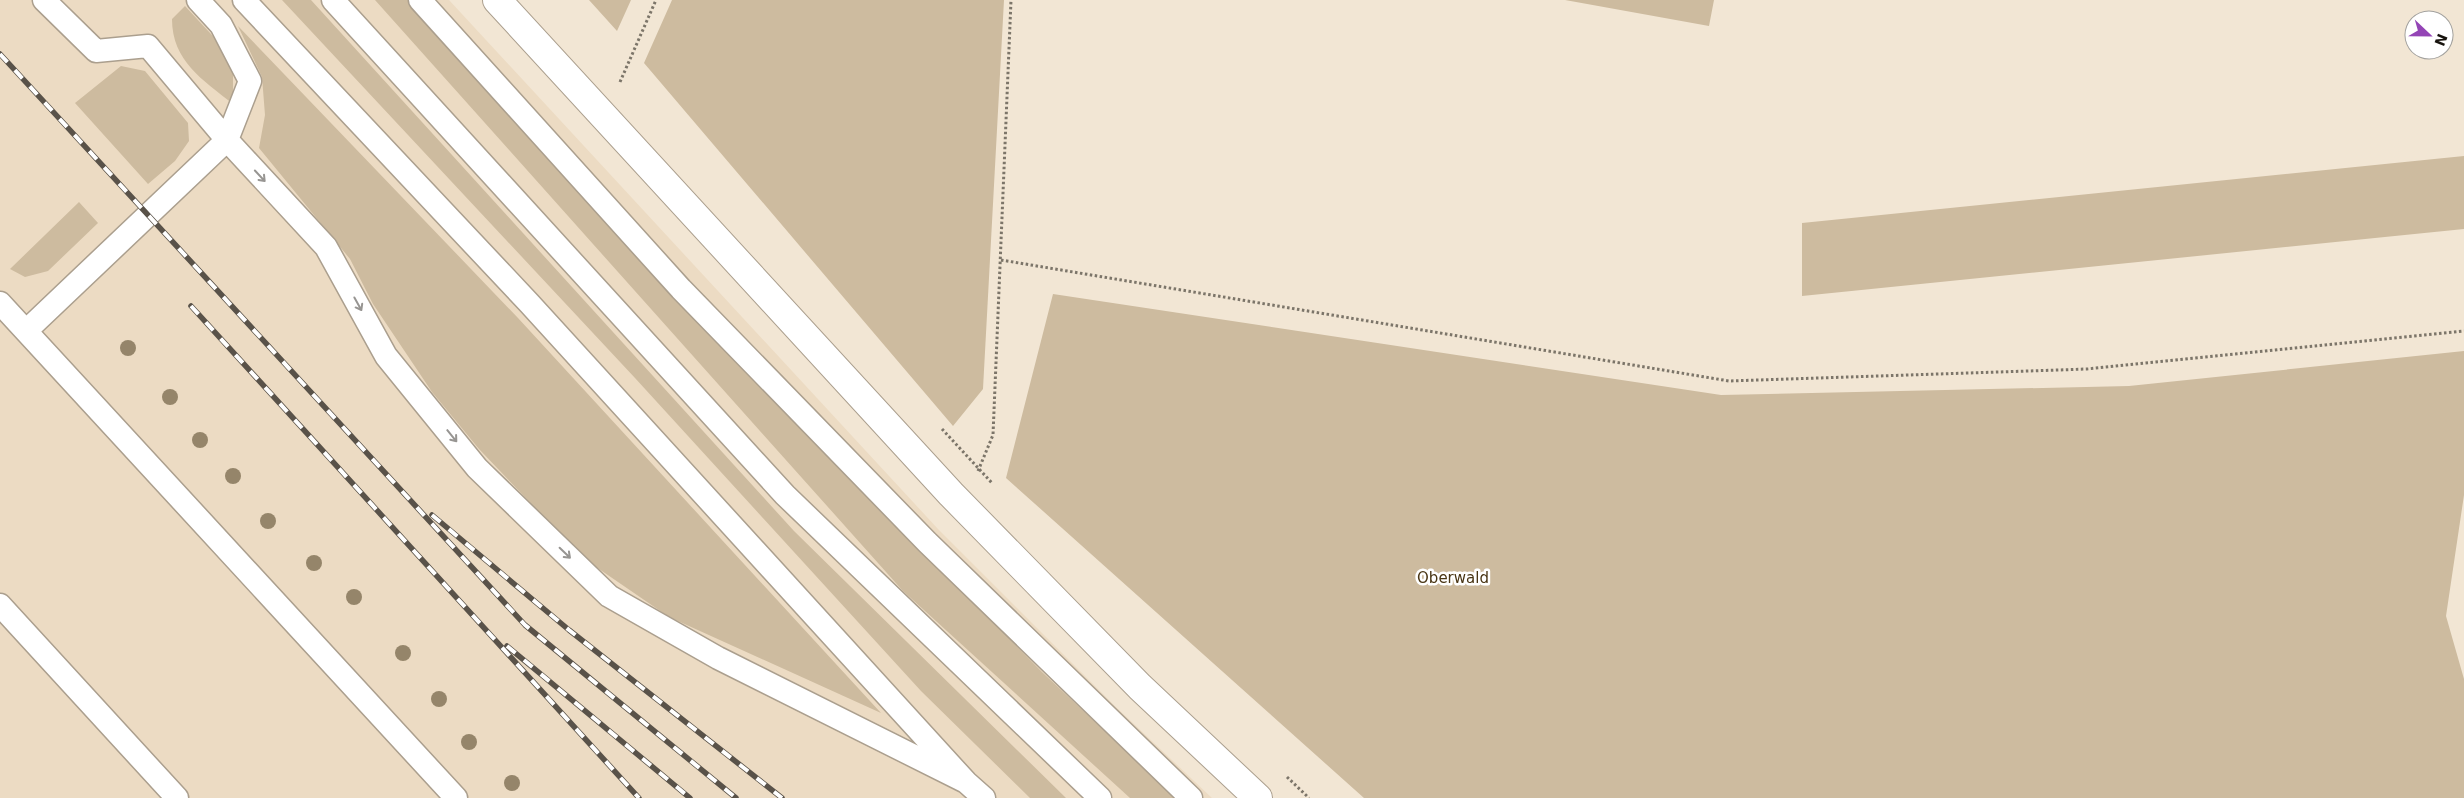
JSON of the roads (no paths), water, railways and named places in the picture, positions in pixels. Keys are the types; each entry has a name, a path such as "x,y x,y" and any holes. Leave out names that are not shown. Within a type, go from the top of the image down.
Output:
{"street":[{"path":"497,0 951,494 1140,687 1258,798"}],"lane":[{"path":"44,0 96,51 148,46 227,140 326,246 386,356 477,468 609,596 718,658 966,782"},
{"path":"26,330 227,140 250,81 221,24 198,0"},
{"path":"244,0 529,303 966,782 984,798"},
{"path":"333,0 785,495 1100,798"},
{"path":"420,0 695,303 927,542 1191,798"},
{"path":"0,303 456,798"},
{"path":"0,605 177,798"}],"railway":[{"path":"0,54 525,625 736,798"},
{"path":"191,306 639,798"},
{"path":"432,515 569,630 782,798"},
{"path":"507,646 690,798"}],"park label":[{"name":"Oberwald","path":"1453,578"}]}
